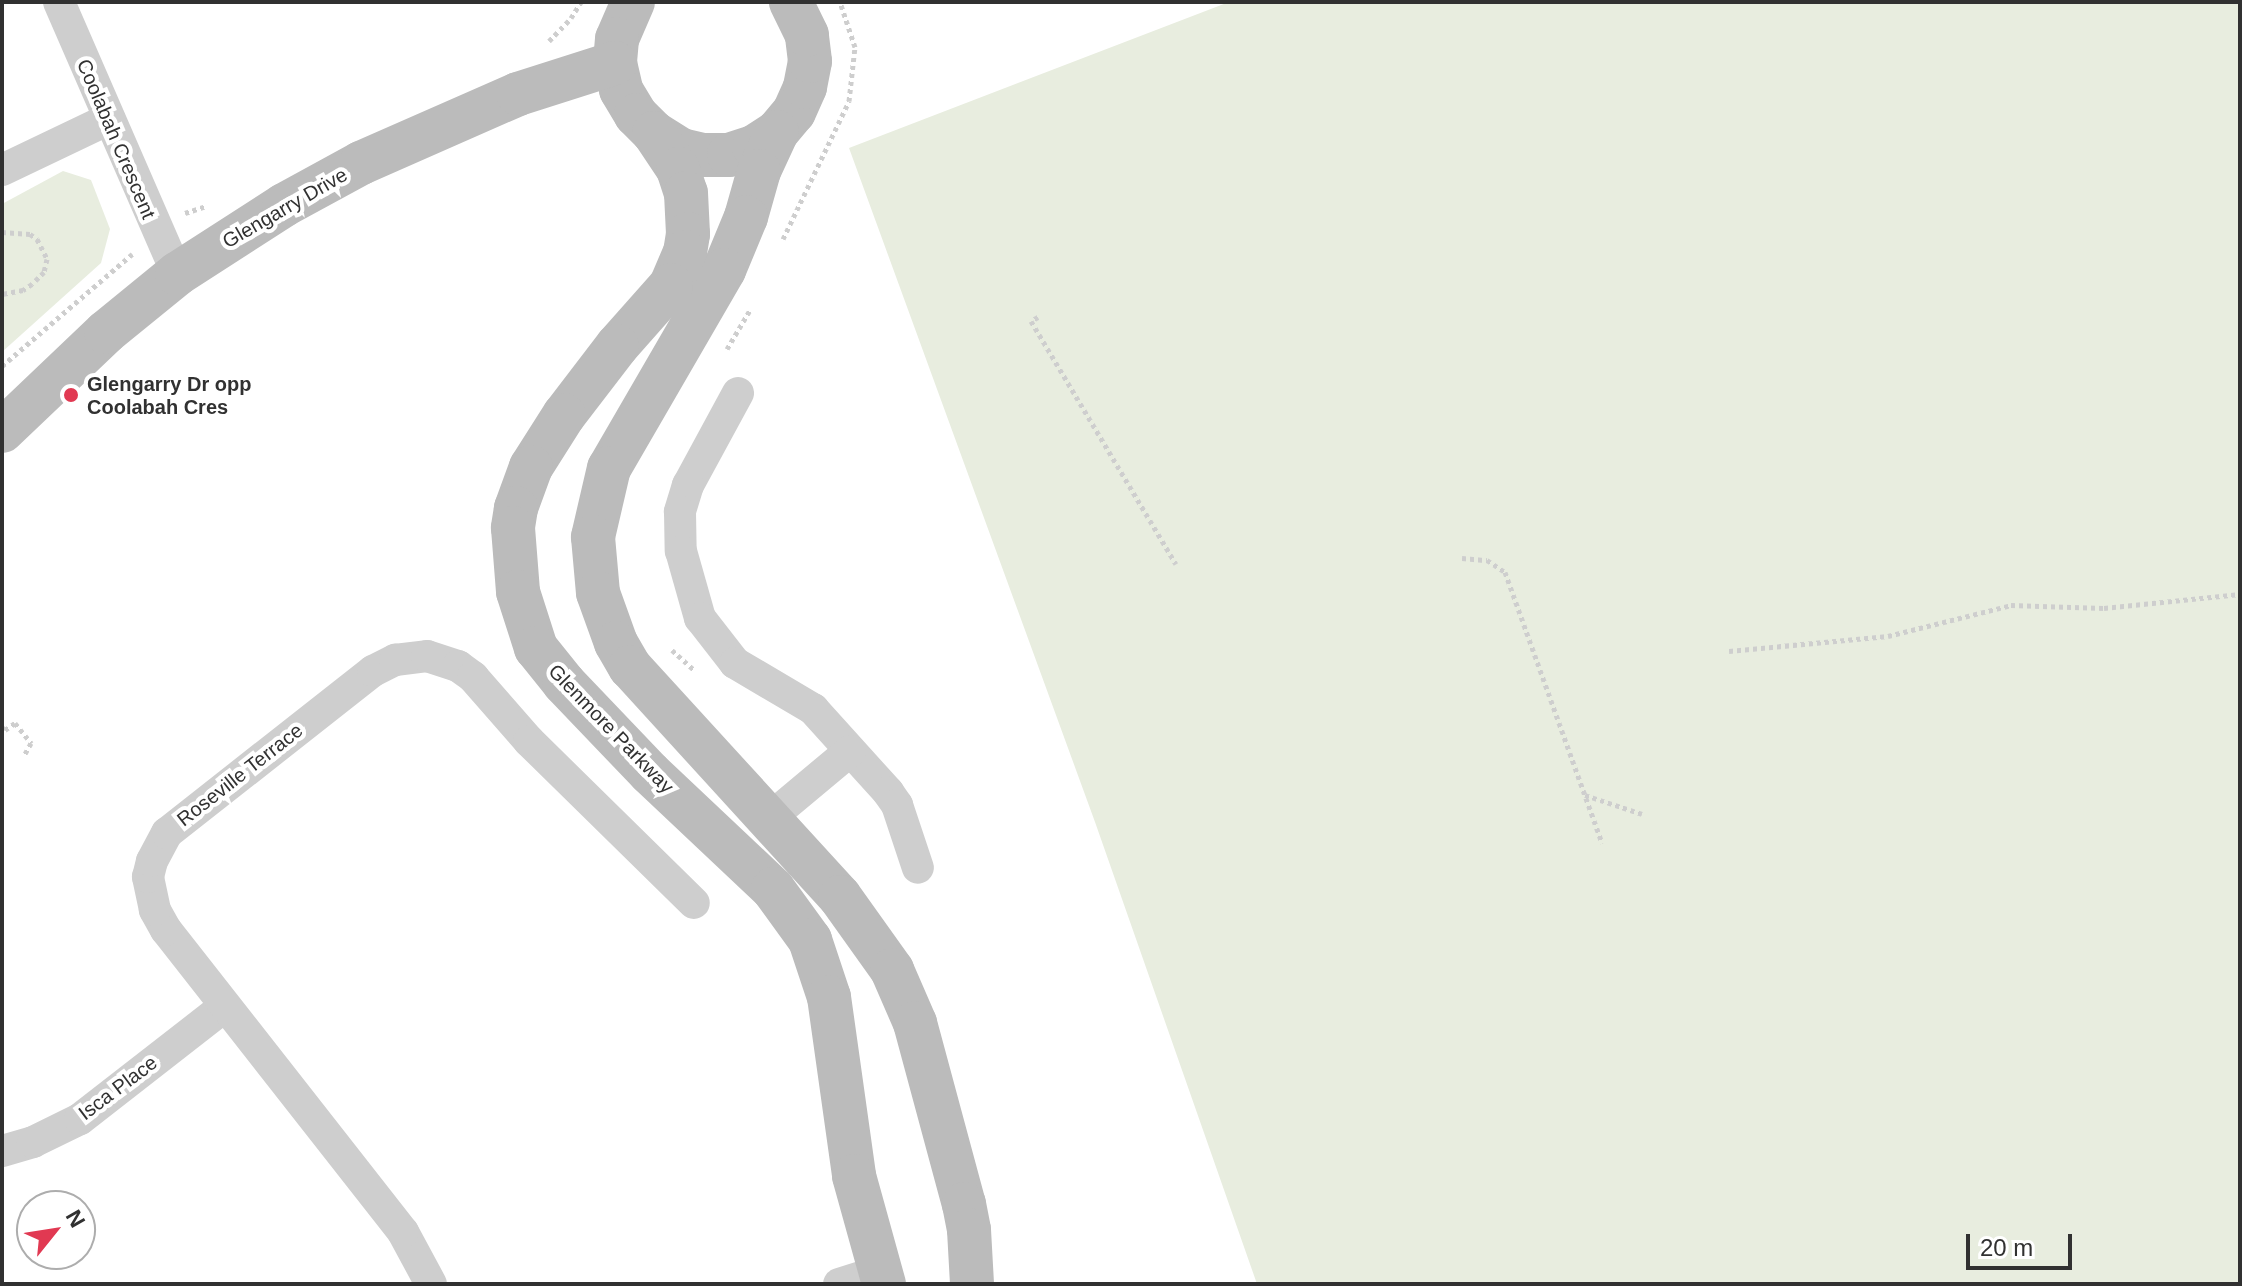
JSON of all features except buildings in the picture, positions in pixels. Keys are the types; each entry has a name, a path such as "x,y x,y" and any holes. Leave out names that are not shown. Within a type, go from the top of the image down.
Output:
{"main road":[{"path":"615,63 617,39 633,2"},
{"path":"791,2 807,35 810,61 805,87 794,112 777,132 759,171 746,217 724,270 609,468 593,537 598,593 616,643 630,667 771,817 858,919 892,970 915,1023 964,1204 972,1284"},
{"name":"Glenmore Parkway","path":"615,63 621,90 636,115 654,133 678,169 686,193 688,234 685,252 671,285 617,346 564,415 531,467 516,508 513,528 512,548 518,592 536,648 564,683 650,773 773,889 810,940 829,997 868,1280"},
{"name":"Glengarry Drive","path":"2,431 97,340 177,274 284,205 361,163 518,94 615,63"},
{"path":"654,133 681,150 702,155 729,155 754,147 777,132"}],"street":[{"name":"Coolabah Crescent","path":"59,2 177,274"},
{"path":"2,170 109,119"},
{"path":"738,393 688,485 680,512 681,551 700,618 735,663 749,674 800,699 850,751 897,805 918,868"},
{"name":"Roseville Terrace","path":"431,1284 403,1232 166,930 155,910 148,877 158,847 181,821 373,671 395,660 427,656 467,671 529,741 694,903"},
{"path":"771,817 850,751"},
{"name":"Isca Place","path":"2,1151 33,1142 80,1119 224,1007"}],"path":[{"path":"2,232 30,234 37,239 47,259 44,272 32,284 23,290 2,294"},
{"path":"2,366 140,247"},
{"path":"1038,317 1031,321 1176,564"},
{"path":"1462,558 1487,560 1505,572 1602,843"},
{"path":"1729,651 1888,636 2011,605 2104,608 2240,594"},
{"path":"2,727 5,730 15,723 31,743 25,754"},
{"path":"1584,794 1642,814"}],"shaded area":[{"path":"1229,2 2240,2 2240,1284 1257,1284 1095,822 849,148"},
{"path":"63,171 91,180 110,229 101,263 2,352 2,204"}],"place":[{"name":"Glengarry Dr opp Coolabah Cres","path":"71,395"}]}
